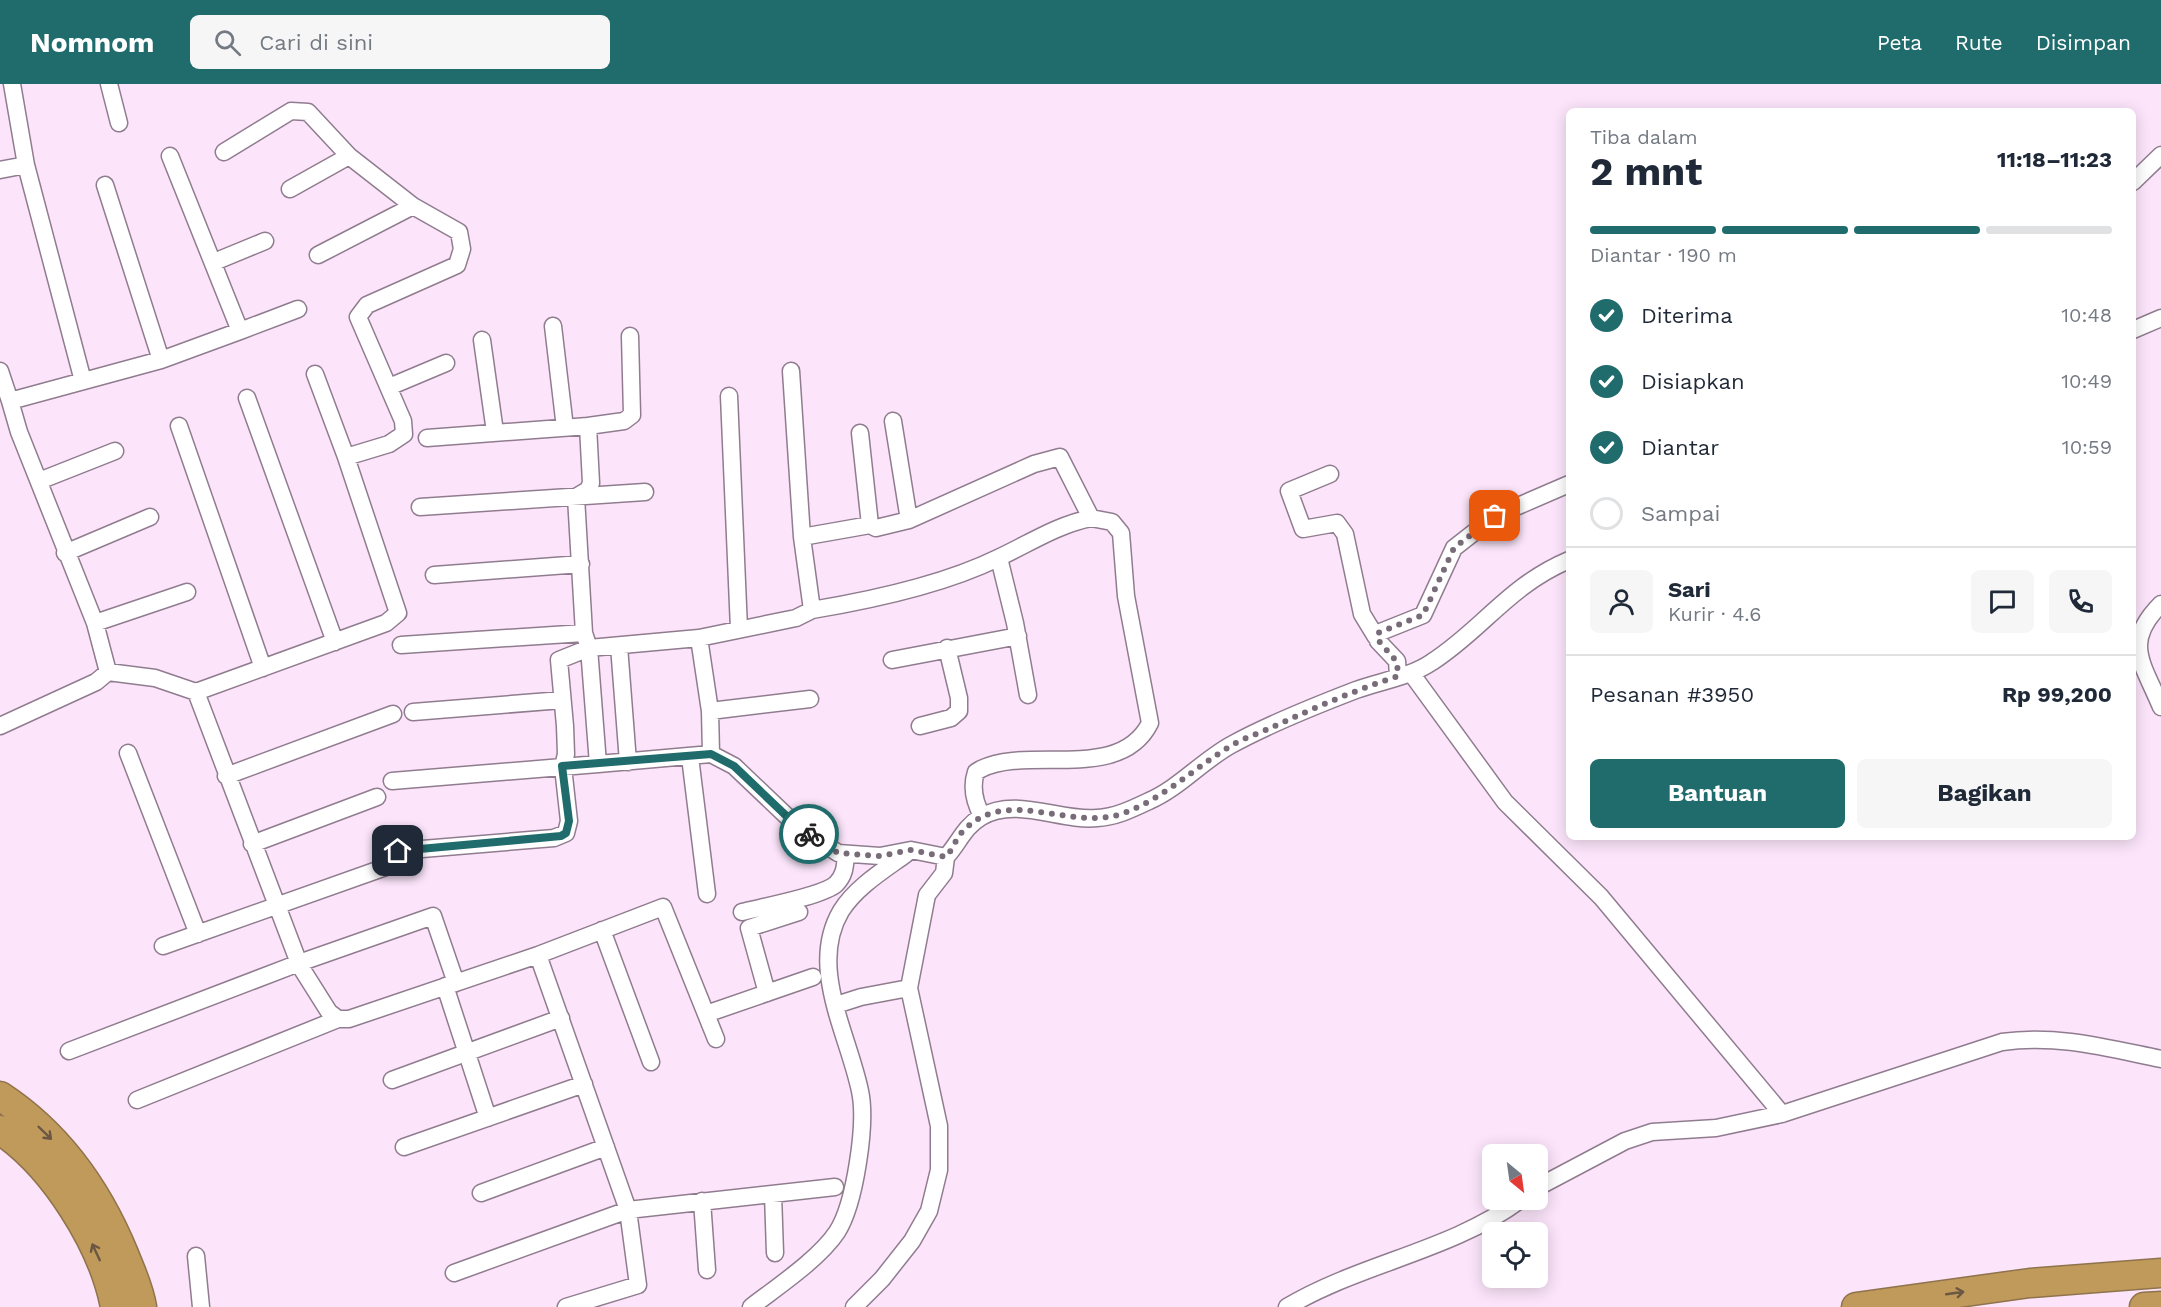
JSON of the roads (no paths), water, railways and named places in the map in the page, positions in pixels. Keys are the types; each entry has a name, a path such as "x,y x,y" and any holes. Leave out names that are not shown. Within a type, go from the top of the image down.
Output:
{"highway":[{"path":"0,1096 20,1109 62,1150 93,1189 117,1236 139,1292 142,1307"},
{"path":"0,1130 43,1167 69,1203 98,1253 115,1307"},
{"path":"1856,1307 2030,1282 2161,1274"},
{"path":"2144,1307 2161,1306"}],"street":[{"path":"12,84 26,165 83,381"},
{"path":"109,84 119,123"},
{"path":"224,152 291,111 308,112 348,156 412,206 459,232 462,249 457,265 367,305 358,318 403,421 404,434 389,444 345,457"},
{"path":"2136,179 2161,155"},
{"path":"170,156 240,331"},
{"path":"290,189 348,156"},
{"path":"0,170 26,165"},
{"path":"105,185 162,360"},
{"path":"318,255 412,206"},
{"path":"214,262 265,241"},
{"path":"10,401 162,360 298,309"},
{"path":"2136,329 2160,323"},
{"path":"553,326 565,428"},
{"path":"427,438 565,428 624,421 632,415 630,336"},
{"path":"482,340 495,432"},
{"path":"388,387 446,363"},
{"path":"0,371 18,432 95,623 108,672"},
{"path":"791,371 802,537 812,610"},
{"path":"0,726 96,682 108,672 155,678 196,692 386,623 398,613 315,374"},
{"path":"729,396 739,629"},
{"path":"247,398 336,642"},
{"path":"893,421 909,520"},
{"path":"179,426 263,668"},
{"path":"576,498 588,490 591,483 588,426"},
{"path":"860,433 870,525"},
{"path":"39,481 115,451"},
{"path":"802,537 870,525 876,528 909,520 1034,464 1060,457 1091,518"},
{"path":"1330,474 1289,491 1303,529 1337,523 1345,534 1362,614 1376,637 1394,654 1404,674 1505,802 1601,897 1782,1114"},
{"path":"1376,637 1382,630 1423,615 1454,548 1495,516 1566,485"},
{"path":"420,507 645,492"},
{"path":"576,498 598,764"},
{"path":"65,553 150,517"},
{"path":"401,645 586,640 619,646 699,638 796,618 812,610 921,586 999,558 1061,526 1091,518 1112,522 1121,533 1126,596 1150,723 1138,742 1114,753 1090,758 1039,761 1024,759 981,769 976,772 974,784 976,804 982,816"},
{"path":"999,558 1018,636 1028,696"},
{"path":"854,1307 882,1280 912,1241 929,1211 939,1170 939,1126 909,988 927,895 944,873 946,857 963,831 982,816 1004,810 1098,819 1121,814 1157,798 1231,746 1354,691 1404,674 1445,653 1532,578 1566,561"},
{"path":"434,575 581,564"},
{"path":"95,623 187,592"},
{"path":"2161,604 2148,616 2139,634 2138,649 2161,707"},
{"path":"892,660 1018,636"},
{"path":"699,638 710,711 711,754"},
{"path":"163,946 276,906 399,857 561,836 566,833 569,821 562,766 566,754 559,660 586,640"},
{"path":"619,646 628,762"},
{"path":"921,726 951,718 958,711 959,698 947,648"},
{"path":"196,692 226,776 299,963 329,1012 338,1019"},
{"path":"710,711 810,699"},
{"path":"413,712 562,700"},
{"path":"226,776 393,714"},
{"path":"128,753 198,934"},
{"path":"392,781 711,754 734,766 797,826 838,853 880,856 911,850 946,857"},
{"path":"690,757 707,894"},
{"path":"252,844 377,797"},
{"path":"752,1307 795,1273 836,1234 851,1202 861,1122 860,1092 836,1005 827,957 831,936 840,912 850,898 911,850"},
{"path":"742,912 835,886 844,874 846,854"},
{"path":"138,1100 338,1019 349,1019 538,955 663,907 716,1039"},
{"path":"767,993 749,928 800,912"},
{"path":"69,1051 299,963 433,916 467,1053 488,1118"},
{"path":"602,930 651,1062"},
{"path":"538,955 628,1210 639,1285 566,1307"},
{"path":"706,1014 813,977"},
{"path":"836,1005 861,997 909,988"},
{"path":"392,1080 561,1018"},
{"path":"1548,1182 1625,1141 1652,1132 1716,1128 1782,1114 2002,1042 2030,1038 2064,1039 2161,1059"},
{"path":"404,1147 584,1084"},
{"path":"481,1193 606,1147"},
{"path":"454,1274 628,1210 835,1187"},
{"path":"772,1194 775,1253"},
{"path":"702,1201 707,1270"},
{"path":"1287,1307 1311,1293 1458,1236 1506,1210"},
{"path":"196,1256 201,1307"}]}
